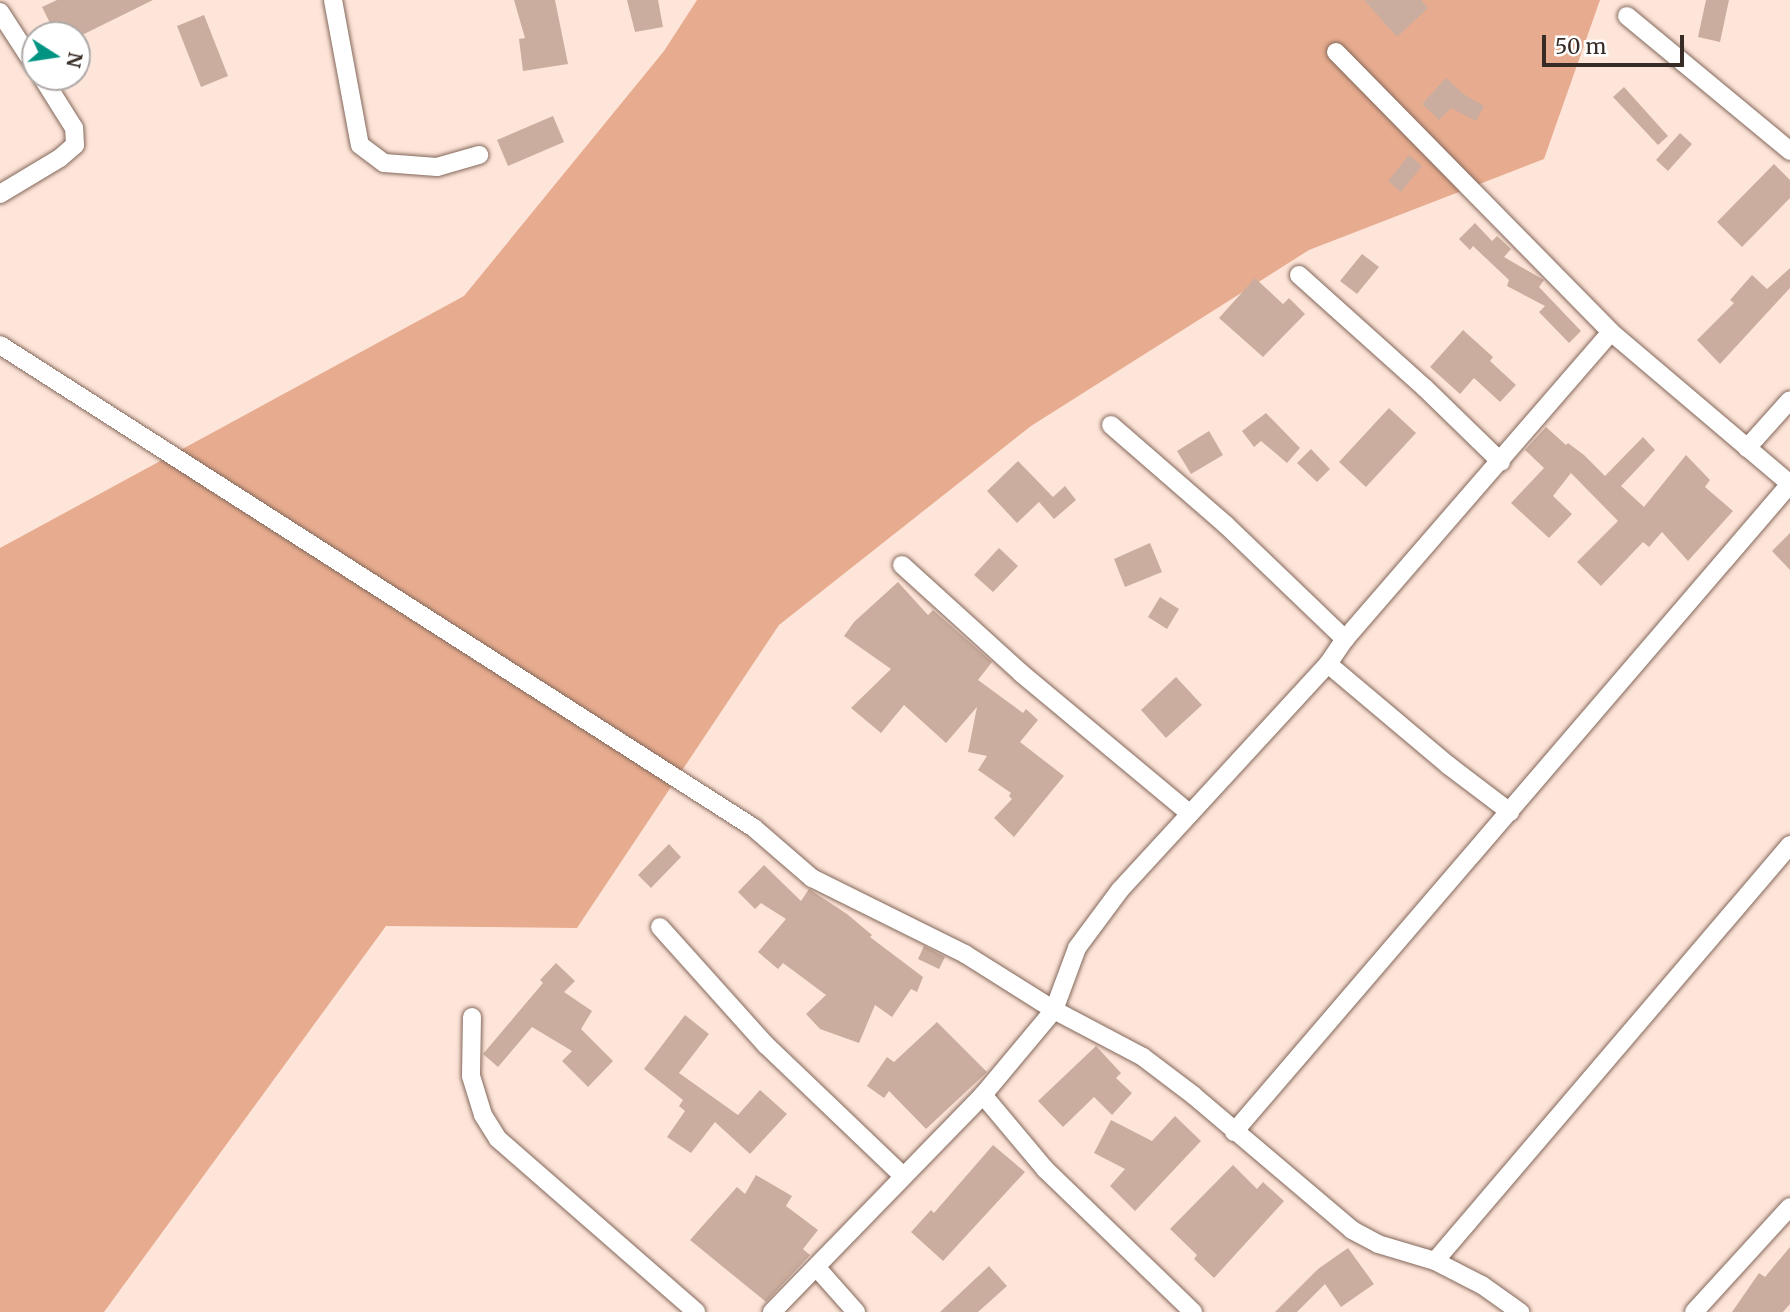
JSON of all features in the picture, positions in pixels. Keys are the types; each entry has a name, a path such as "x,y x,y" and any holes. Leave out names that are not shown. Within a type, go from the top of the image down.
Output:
{"street":[{"path":"333,0 360,145 384,163 437,167 478,155"},
{"path":"0,12 21,44"},
{"path":"1628,16 1790,150"},
{"path":"1234,1132 1790,484 1611,332 1336,52"},
{"path":"0,194 60,158 75,145 74,128 51,91"},
{"path":"1299,275 1425,388 1501,463"},
{"path":"772,1312 983,1095 1054,1010 1077,948 1120,890 1328,664 1345,639 1501,463 1611,332"},
{"path":"0,345 754,828 813,878 965,954 1054,1010 1143,1057 1193,1095 1352,1230 1378,1244 1435,1261 1482,1285 1520,1312"},
{"path":"1747,448 1790,400"},
{"path":"1111,425 1226,525 1345,639"},
{"path":"902,565 1021,673 1189,813"},
{"path":"1328,664 1448,765 1510,812"},
{"path":"1435,1261 1790,845"},
{"path":"660,927 766,1045 904,1176"},
{"path":"472,1017 471,1076 483,1115 498,1139 696,1312"},
{"path":"983,1095 1045,1170 1194,1312"},
{"path":"1694,1312 1790,1207"},
{"path":"817,1268 856,1312"}],"shaded area":[{"path":"697,0 1600,0 1544,159 1309,250 1031,426 779,625 577,928 386,926 104,1312 0,1312 0,548 464,296 664,51"}],"building":[{"path":"57,0 153,0 91,31 91,21 49,21 42,7"},
{"path":"514,0 555,0 568,64 523,71 519,39 525,38"},
{"path":"627,0 658,0 663,27 635,32"},
{"path":"1364,0 1421,0 1428,8 1397,37"},
{"path":"1706,0 1729,0 1720,42 1698,37"},
{"path":"204,15 228,76 201,87 177,26"},
{"path":"1446,78 1465,95 1484,106 1476,121 1451,108 1439,120 1422,104"},
{"path":"1624,87 1668,136 1658,145 1613,97"},
{"path":"553,116 564,142 508,166 497,140"},
{"path":"1680,133 1692,144 1668,171 1656,160"},
{"path":"1409,155 1422,166 1401,192 1388,181"},
{"path":"1774,164 1790,180 1790,198 1742,247 1717,222"},
{"path":"1475,223 1492,241 1497,236 1511,249 1504,257 1544,280 1539,287 1581,331 1569,343 1539,312 1545,306 1507,286 1509,280 1473,246 1470,250 1459,239"},
{"path":"1362,254 1379,267 1357,294 1340,281"},
{"path":"1790,268 1790,288 1720,364 1697,340 1734,303 1730,300 1752,275 1767,289"},
{"path":"1255,278 1283,304 1289,298 1305,314 1263,357 1219,318"},
{"path":"1463,330 1493,357 1490,361 1516,385 1500,402 1474,378 1460,394 1430,367"},
{"path":"1389,408 1416,433 1366,487 1339,462"},
{"path":"1266,413 1300,448 1287,463 1261,441 1254,447 1242,431"},
{"path":"1546,427 1566,445 1568,443 1584,455 1605,476 1643,437 1655,450 1621,486 1644,507 1686,455 1710,480 1705,487 1733,511 1688,561 1662,532 1649,547 1643,542 1601,586 1577,562 1618,521 1571,473 1553,496 1572,514 1549,538 1511,503 1544,468 1525,450"},
{"path":"1209,431 1223,455 1191,474 1177,451"},
{"path":"1311,449 1330,469 1317,482 1297,463"},
{"path":"1018,461 1053,497 1065,486 1076,500 1054,519 1039,502 1017,523 987,491"},
{"path":"1790,533 1790,570 1772,551"},
{"path":"1150,543 1162,572 1125,587 1114,559"},
{"path":"999,548 1018,566 993,592 974,575"},
{"path":"898,582 928,615 933,610 992,662 978,680 1023,713 1026,709 1038,720 1020,742 1064,776 1014,837 994,818 1012,799 1009,796 1011,793 978,770 987,756 968,752 977,707 946,743 904,705 881,733 851,708 891,669 844,636 854,622"},
{"path":"1160,597 1179,609 1167,629 1148,617"},
{"path":"1176,677 1202,705 1166,738 1141,710"},
{"path":"669,844 681,857 651,888 638,875"},
{"path":"764,865 801,901 809,889 847,914 872,935 870,937 923,977 917,992 911,989 892,1017 875,1005 859,1043 820,1029 806,1014 826,995 783,963 778,969 758,952 786,919 761,903 755,909 738,892"},
{"path":"924,946 945,957 939,969 918,959"},
{"path":"556,963 575,981 564,992 592,1011 581,1029 613,1061 588,1087 562,1061 572,1051 532,1027 498,1067 483,1054 543,983 540,980"},
{"path":"685,1015 709,1034 679,1073 738,1115 760,1090 787,1114 750,1154 715,1122 691,1153 667,1137 685,1111 679,1106 683,1100 644,1069"},
{"path":"937,1022 987,1072 926,1129 889,1091 884,1098 867,1086 887,1057 894,1062"},
{"path":"1096,1046 1121,1073 1116,1078 1132,1093 1112,1115 1094,1097 1063,1127 1038,1101"},
{"path":"1175,1116 1201,1141 1135,1211 1110,1186 1125,1169 1094,1153 1111,1120 1152,1141"},
{"path":"993,1145 1025,1172 943,1261 911,1232 931,1210 934,1213"},
{"path":"1233,1165 1257,1189 1263,1182 1284,1201 1214,1278 1194,1259 1197,1255 1170,1229"},
{"path":"756,1175 792,1196 786,1206 818,1230 803,1249 810,1255 766,1302 690,1240 737,1187 745,1194"},
{"path":"1790,1247 1790,1304 1783,1312 1732,1312 1759,1273 1765,1277"},
{"path":"1348,1248 1374,1284 1341,1307 1325,1284 1297,1312 1275,1312 1318,1269"},
{"path":"989,1266 1007,1286 978,1312 940,1312"}]}
